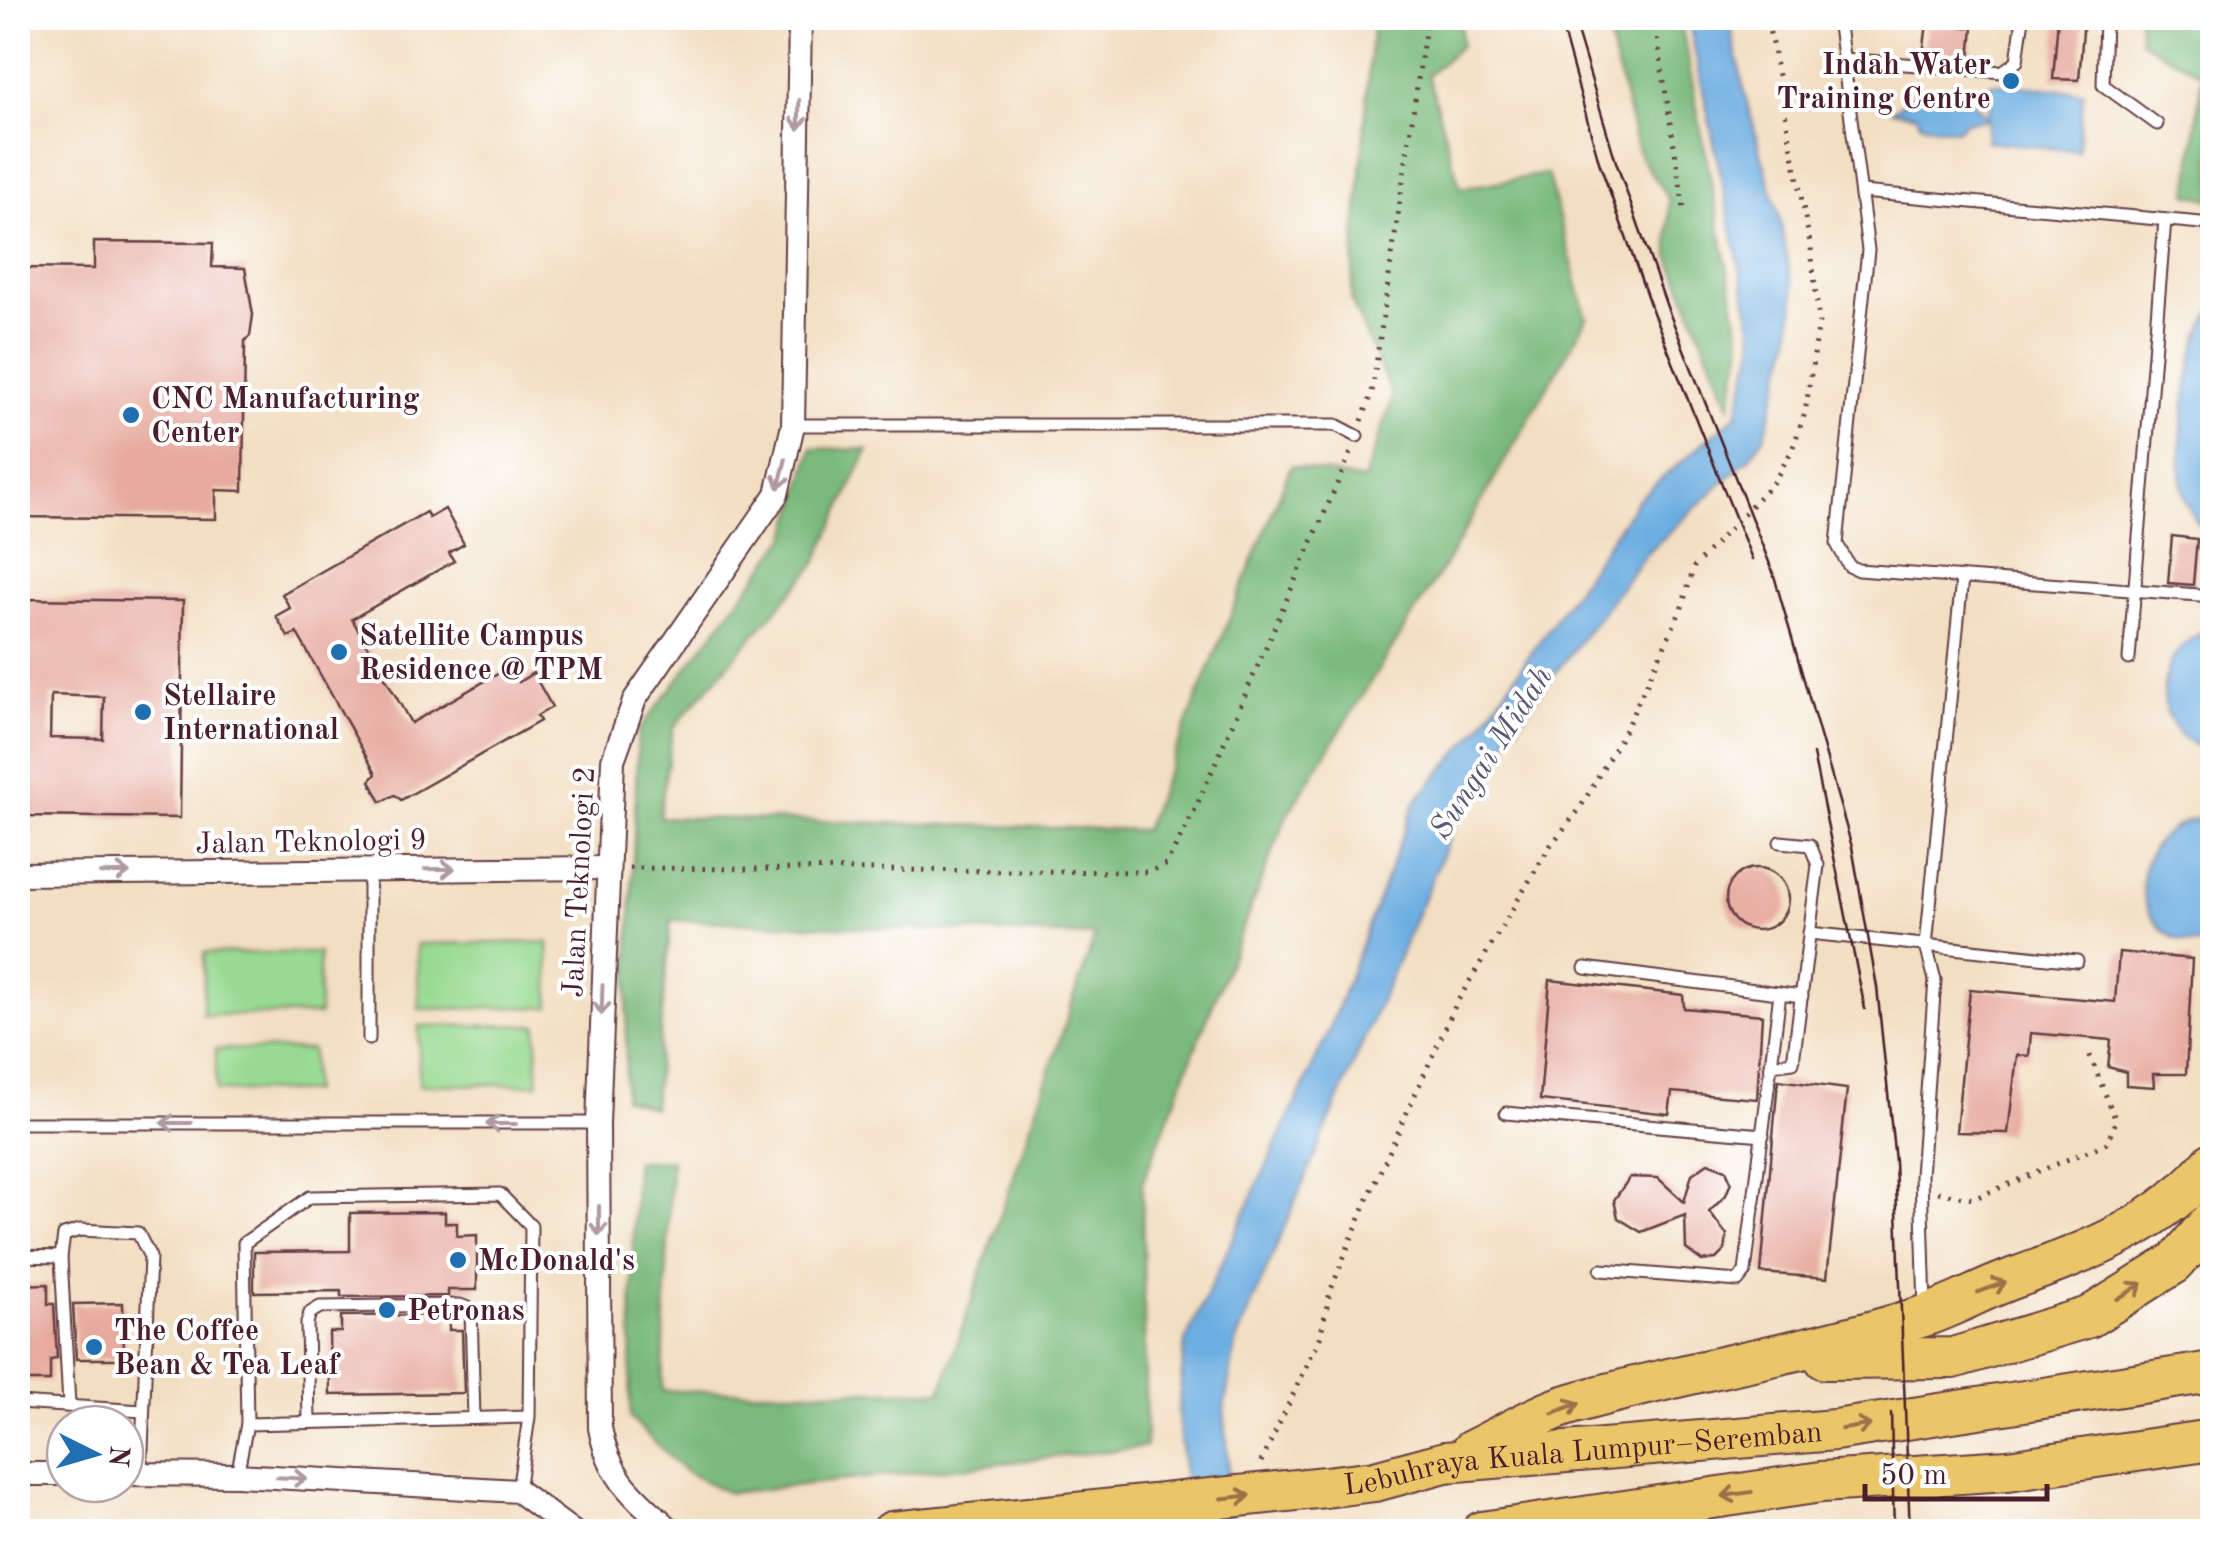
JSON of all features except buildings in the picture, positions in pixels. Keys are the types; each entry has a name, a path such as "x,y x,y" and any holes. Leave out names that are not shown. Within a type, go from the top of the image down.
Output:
{"highway":[{"path":"1445,1462 1571,1404 1766,1359 1925,1316 2014,1278 2062,1264 2140,1228 2189,1190 2212,1163"},
{"path":"1766,1359 1953,1358 2088,1317 2175,1263 2212,1220"},
{"name":"Lebuhraya Kuala Lumpur–Seremban","path":"892,1532 1325,1488 1374,1481 1445,1462 1835,1430 2212,1372"},
{"name":"Lebuhraya Kuala Lumpur–Seremban","path":"1482,1532 1821,1482 2008,1470 2172,1445 2212,1444"}],"street":[{"name":"Jalan Teknologi 2","path":"673,1532 620,1483 606,1460 600,1428 598,1124 613,760 635,699 777,494 793,425 800,18"},
{"name":"Jalan Teknologi 9","path":"18,874 606,868"},
{"path":"18,1474 45,1474"},
{"path":"145,1474 237,1475 518,1492 573,1532"}],"lane":[{"path":"1838,18 1862,192 1866,277 1838,544 1849,566 1858,570 2212,596"},
{"path":"1844,59 2002,72 2018,62 2023,18"},
{"path":"2105,18 2104,84 2157,124"},
{"path":"1862,192 2212,224"},
{"path":"2129,658 2165,220"},
{"path":"793,425 1336,425 1357,436"},
{"path":"1925,1316 1928,1272 1921,1176 1935,980 1926,946 1962,578"},
{"path":"1771,1064 1793,1062 1818,865 1810,845 1780,842"},
{"path":"369,870 369,1040"},
{"path":"1810,933 2077,961"},
{"path":"1585,968 1802,996"},
{"path":"1601,1270 1738,1280 1748,1262 1780,993"},
{"path":"1506,1113 1763,1135"},
{"path":"18,1123 598,1124"},
{"path":"237,1475 247,1424 244,1243 310,1197 500,1194 531,1226 529,1417 518,1492"},
{"path":"69,1404 61,1257 64,1235 80,1230 138,1233 150,1257 143,1404"},
{"path":"18,1256 61,1257"},
{"path":"309,1422 307,1323 310,1313 320,1307 340,1306 460,1305 470,1309 474,1418"},
{"path":"18,1403 45,1404"},
{"path":"247,1424 529,1417"}],"path":[{"path":"606,868 1147,872 1166,865 1193,814 1357,436 1372,392 1427,18"},
{"path":"1654,18 1684,208"},
{"path":"1263,1478 1261,1460 1320,1338 1330,1292 1362,1212 1456,1004 1626,728 1681,610 1694,567 1775,480 1798,432 1816,358 1819,322 1812,248 1767,18"},
{"path":"1921,1176 1944,1196 1973,1199 2108,1143 2116,1121 2088,1051"}],"green space":[{"path":"1373,18 1460,18 1461,45 1428,75 1460,188 1547,174 1587,318 1447,561 1287,815 1142,1184 1146,1447 729,1493 684,1471 630,1418 635,1161 671,1160 662,1391 941,1391 1095,936 671,920 653,1108 624,1098 638,732 788,536 812,448 868,450 815,565 673,728 659,817 1144,830 1291,466 1364,480 1393,398 1351,300"},
{"path":"1604,18 1680,18 1742,345 1730,406 1669,255 1669,199 1639,155"},
{"path":"2139,18 2212,18 2212,200 2188,194 2202,74 2141,42"},
{"path":"548,942 550,1007 419,1009 417,944"},
{"path":"204,953 319,953 319,1015 203,1015"},
{"path":"537,1025 538,1084 419,1085 419,1026"},
{"path":"216,1049 312,1050 312,1092 216,1091"}],"water":[{"name":"Sungai Midah","path":"1688,18 1729,18 1744,92 1781,224 1794,294 1791,338 1765,435 1748,459 1646,554 1531,705 1464,803 1237,1339 1224,1408 1234,1531 1189,1531 1178,1413 1185,1342 1328,1033 1415,802 1478,730 1638,499 1737,414 1754,346 1752,325"},
{"path":"1991,83 2083,92 2078,151 1986,141 1988,120 1967,121 1956,130 1921,124 1917,115 1892,111 1922,89 1963,91 1988,118"},
{"path":"2212,311 2212,540 2186,501 2181,460 2190,376 2203,327"},
{"path":"2212,629 2212,751 2191,742 2175,728 2164,691 2167,672 2177,654 2191,639"},
{"path":"2200,818 2212,819 2212,944 2184,942 2163,930 2149,912 2143,891 2144,868 2154,846 2172,829"}],"tram line":[{"path":"1573,18 1616,162 1667,307 1773,572 1852,847 1877,987 1895,1161 1910,1532"},
{"path":"1563,32 1599,162 1652,310 1752,559"},
{"path":"1813,754 1865,1009"},
{"path":"1891,1413 1894,1532"}],"place":[{"name":"Indah Water Training Centre","path":"2011,81"},
{"name":"CNC Manufacturing Center","path":"131,415"},
{"name":"Satellite Campus Residence @ TPM","path":"339,652"},
{"name":"Stellaire International","path":"143,712"},
{"name":"McDonald's","path":"458,1260"},
{"name":"Petronas","path":"387,1310"},
{"name":"The Coffee Bean & Tea Leaf","path":"94,1347"}]}
